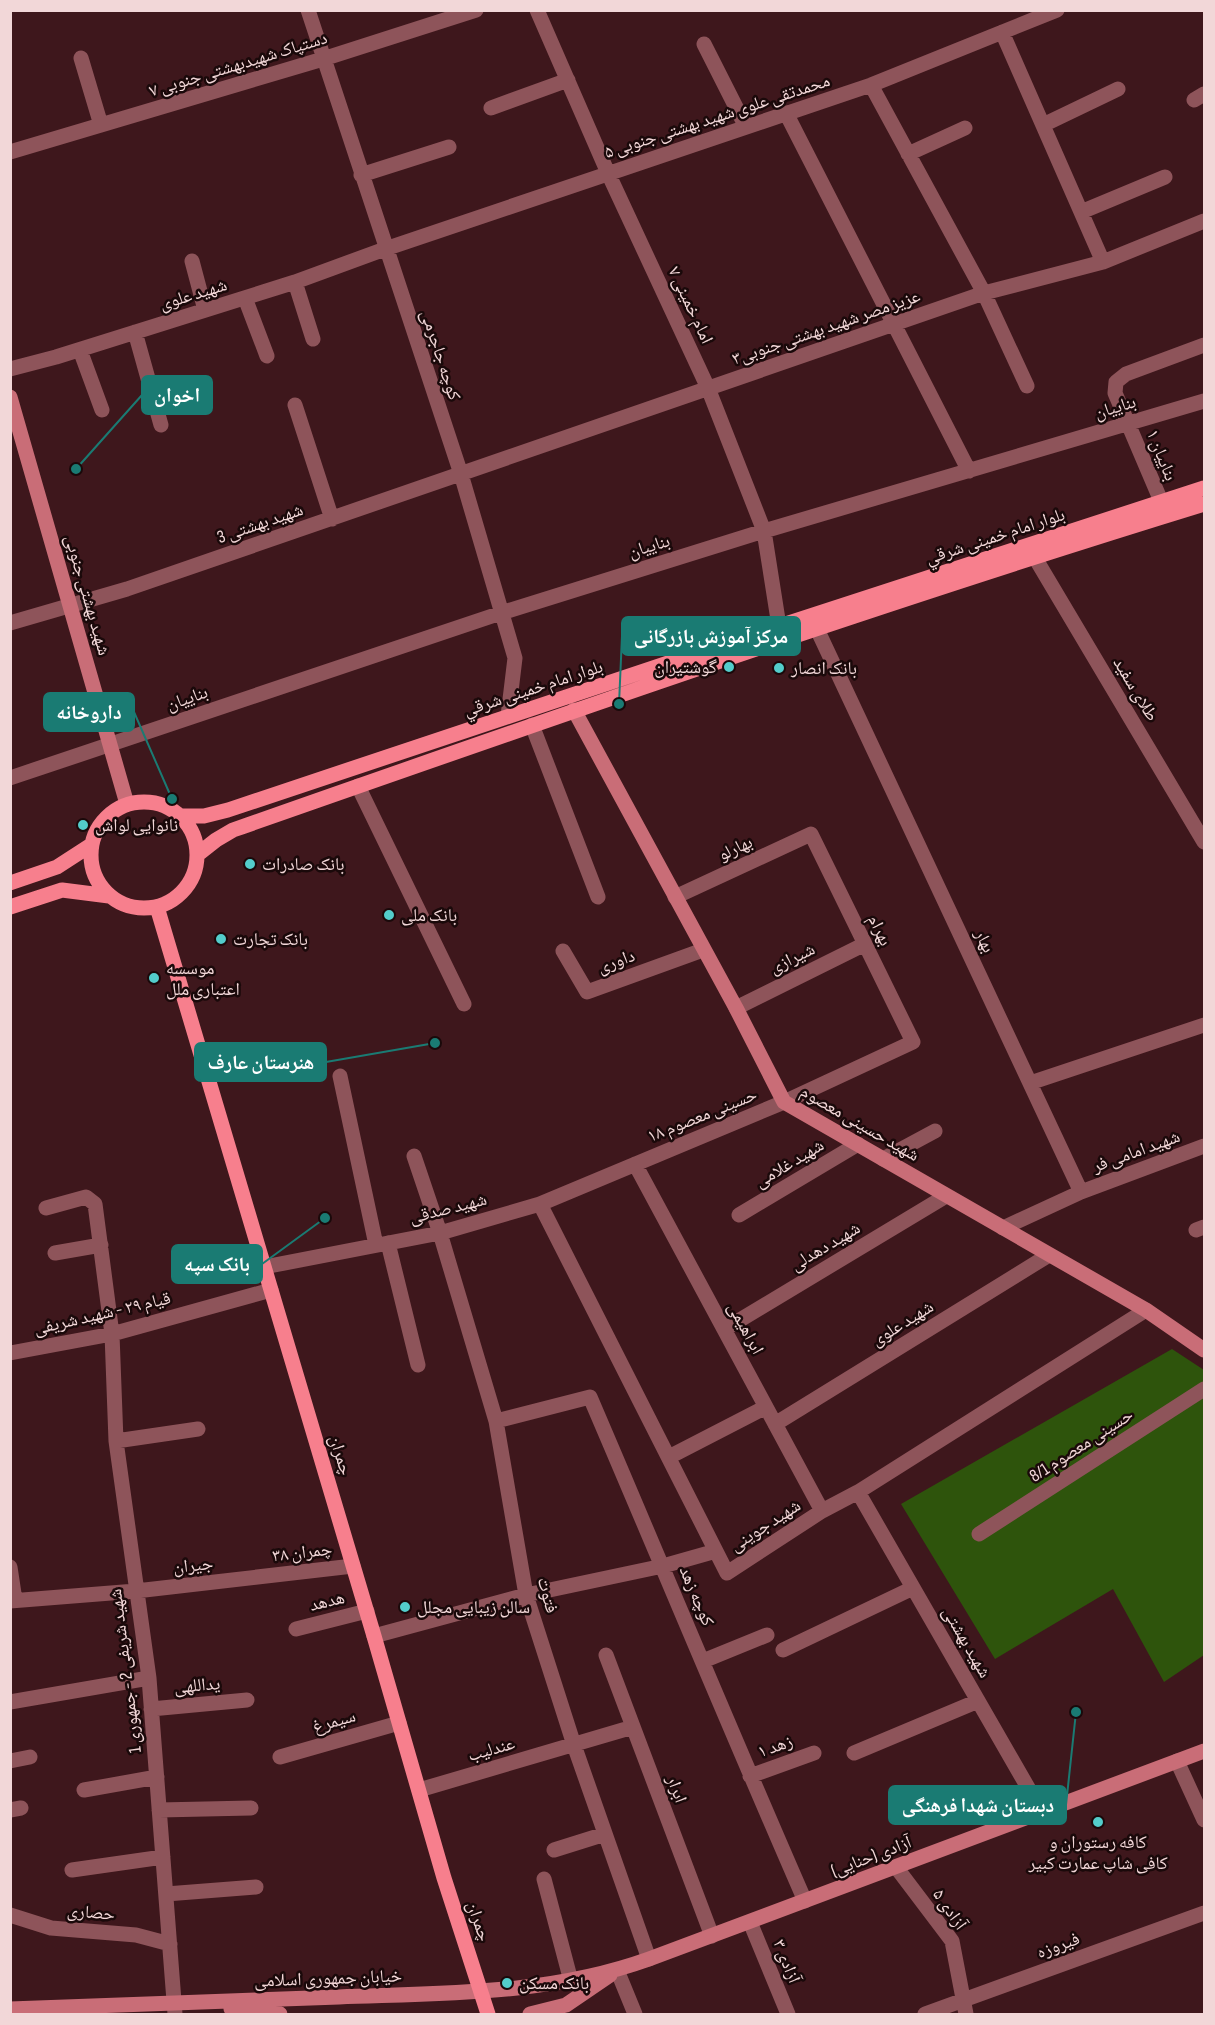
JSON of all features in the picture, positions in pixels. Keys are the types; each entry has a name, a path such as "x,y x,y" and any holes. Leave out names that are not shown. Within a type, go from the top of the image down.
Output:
{"main road":[{"name":"شهید بهشتی جنوبی","path":"10,397 127,804"},
{"name":"بلوار امام خمینی شرقي","path":"180,816 204,816 228,810 779,626 1204,488"},
{"name":"بلوار امام خمینی شرقي","path":"197,855 233,830 574,710 1034,556 1204,504"},
{"name":"شهید حسینی معصوم","path":"574,710 736,1008 784,1102 1146,1310 1204,1350"},
{"path":"141,801 169,808 180,816 190,827 197,855 194,872 186,888 173,900 157,907 140,909 123,905 109,896 99,885 90,859 91,845 96,831 104,820 114,810 141,801"},
{"path":"10,883 57,867 91,845"},
{"path":"10,907 62,890 109,896"},
{"name":"چمران","path":"157,907 367,1611 444,1878 488,2014"},
{"name":"آزادی (حنایی)","path":"482,1992 572,1981 618,1970 1204,1751"},
{"name":"آزادی (حنایی)","path":"530,2014 566,2005 618,1970"},
{"name":"خیابان جمهوری اسلامی","path":"175,2009 482,1992"},
{"name":"خیابان جمهوری اسلامی","path":"10,2009 175,2009 277,2014"}],"street":[{"name":"کوچه جاجرمی","path":"308,10 461,474 515,658 508,716"},
{"name":"دستپاک شهیدبهشتی جنوبی ۷","path":"10,152 323,59 476,10"},
{"name":"امام خمینی ۷","path":"537,10 608,173 708,388 764,531 779,626"},
{"name":"محمدتقی علوی شهید بهشتی جنوبی ۵","path":"385,249 871,85 1057,10"},
{"path":"1002,32 1103,262"},
{"path":"704,44 746,127"},
{"path":"81,58 101,125"},
{"path":"491,108 568,80"},
{"path":"871,85 984,293 1027,386"},
{"path":"1043,125 1119,89"},
{"path":"786,113 969,471"},
{"path":"909,154 966,128"},
{"path":"361,176 449,147"},
{"path":"1081,212 1165,177"},
{"name":"عزیز مصر شهید بهشتی جنوبی۳","path":"461,474 984,293 1103,262 1204,221"},
{"name":"شهید علوی","path":"10,369 80,350 295,282 385,249"},
{"path":"192,261 205,310"},
{"path":"295,282 313,339"},
{"path":"245,298 267,356"},
{"path":"135,332 161,425"},
{"name":"بناییان ۱","path":"1161,501 1115,393 1116,382 1126,374 1204,345"},
{"path":"80,350 102,410"},
{"name":"بناییان","path":"10,778 501,613 764,531 1204,401"},
{"path":"294,405 332,519"},
{"name":"شهید بهشتی 3","path":"10,623 127,589 461,474"},
{"name":"طلای سفید","path":"1034,556 1204,842"},
{"name":"بهار","path":"817,629 1081,1192"},
{"path":"532,725 598,897"},
{"path":"358,786 464,1004"},
{"name":"بهارلو","path":"675,897 811,834"},
{"name":"بهرام","path":"811,834 913,1042"},
{"name":"شیرازی","path":"736,1008 865,944"},
{"name":"داوری","path":"563,951 587,992 703,950"},
{"path":"1030,1083 1204,1025"},
{"name":"حسینی معصوم ۱۸","path":"635,1164 784,1102 913,1042"},
{"path":"340,1076 382,1244 418,1365"},
{"path":"883,1159 935,1131"},
{"name":"شهید غلامی","path":"740,1215 858,1144"},
{"name":"شهید امامی فر","path":"1081,1192 1204,1146"},
{"name":"فتوت","path":"414,1156 440,1233 496,1421 526,1595 574,1745 649,1959"},
{"name":"شهید صدقی","path":"264,1267 440,1233 540,1203 635,1164"},
{"name":"ابراهیمی","path":"635,1164 822,1511"},
{"path":"1003,1228 1081,1192"},
{"name":"شهید دهدلی","path":"724,1329 946,1196"},
{"name":"شهید شریفی 2 - جمهوری 1","path":"46,1208 86,1197 95,1204 112,1334 116,1441 148,1678 175,2009"},
{"name":"شهید جوینی","path":"540,1203 727,1573 822,1511 858,1492 1146,1310"},
{"path":"55,1253 101,1245"},
{"name":"شهید علوی","path":"775,1424 1049,1255"},
{"name":"قیام ۲۹ - شهید شریفی","path":"10,1353 112,1334 271,1290"},
{"name":"حسینی معصوم 8/1","path":"979,1534 1204,1389"},
{"name":"کوچه زهد","path":"496,1421 590,1397 750,1776 806,1901"},
{"path":"669,1457 766,1407"},
{"path":"116,1441 198,1429"},
{"name":"شهید بهشتی","path":"858,1492 1042,1812"},
{"path":"374,1636 526,1595 663,1566 716,1551"},
{"name":"چمران ۳۸","path":"254,1577 353,1566"},
{"path":"10,1567 13,1601"},
{"name":"جیران","path":"13,1601 136,1591 254,1577"},
{"path":"783,1650 913,1588"},
{"name":"هدهد","path":"296,1629 367,1611"},
{"path":"703,1661 767,1635"},
{"name":"ابرار","path":"606,1655 712,1936"},
{"path":"10,1702 148,1678"},
{"name":"یداللهی","path":"151,1709 248,1700"},
{"path":"854,1753 978,1701"},
{"name":"سیمرغ","path":"280,1757 399,1723"},
{"name":"عندلیب","path":"419,1790 633,1727"},
{"name":"زهد ۱","path":"750,1776 814,1753"},
{"path":"10,1761 30,1757"},
{"path":"1178,1761 1204,1820"},
{"path":"84,1790 157,1777"},
{"path":"159,1810 251,1808"},
{"path":"554,1851 605,1834"},
{"path":"72,1870 163,1857"},
{"name":"آزادی ۵","path":"896,1867 952,1941 965,2008"},
{"path":"544,1880 572,1981"},
{"path":"166,1894 256,1887"},
{"name":"فیروزه","path":"925,2014 965,2008 1204,1913"},
{"name":"حصاری","path":"10,1915 51,1928 136,1935 170,1944"},
{"name":"آزادی ۳","path":"750,1922 788,2014"},
{"path":"618,1970 635,2014"}],"green space":[{"path":"1172,1349 1204,1370 1204,1655 1164,1682 1113,1589 995,1659 901,1504"}],"place":[{"name":"اخوان","path":"76,469"},
{"name":"گوشتیران","path":"729,667"},
{"name":"بانک انصار","path":"779,668"},
{"name":"مرکز آموزش بازرگانی","path":"619,704"},
{"name":"داروخانه","path":"172,799"},
{"name":"نانوایی لواش","path":"83,825"},
{"name":"بانک صادرات","path":"250,864"},
{"name":"بانک ملی","path":"389,915"},
{"name":"بانک تجارت","path":"221,939"},
{"name":"موسسه اعتباری ملل","path":"154,978"},
{"name":"هنرستان عارف","path":"435,1043"},
{"name":"بانک سپه","path":"325,1218"},
{"name":"سالن زیبایی مجلل","path":"405,1607"},
{"name":"دبستان شهدا فرهنگی","path":"1076,1712"},
{"name":"کافه رستوران و کافی شاپ عمارت کبیر","path":"1098,1822"},
{"name":"بانک مسکن","path":"507,1983"}]}
